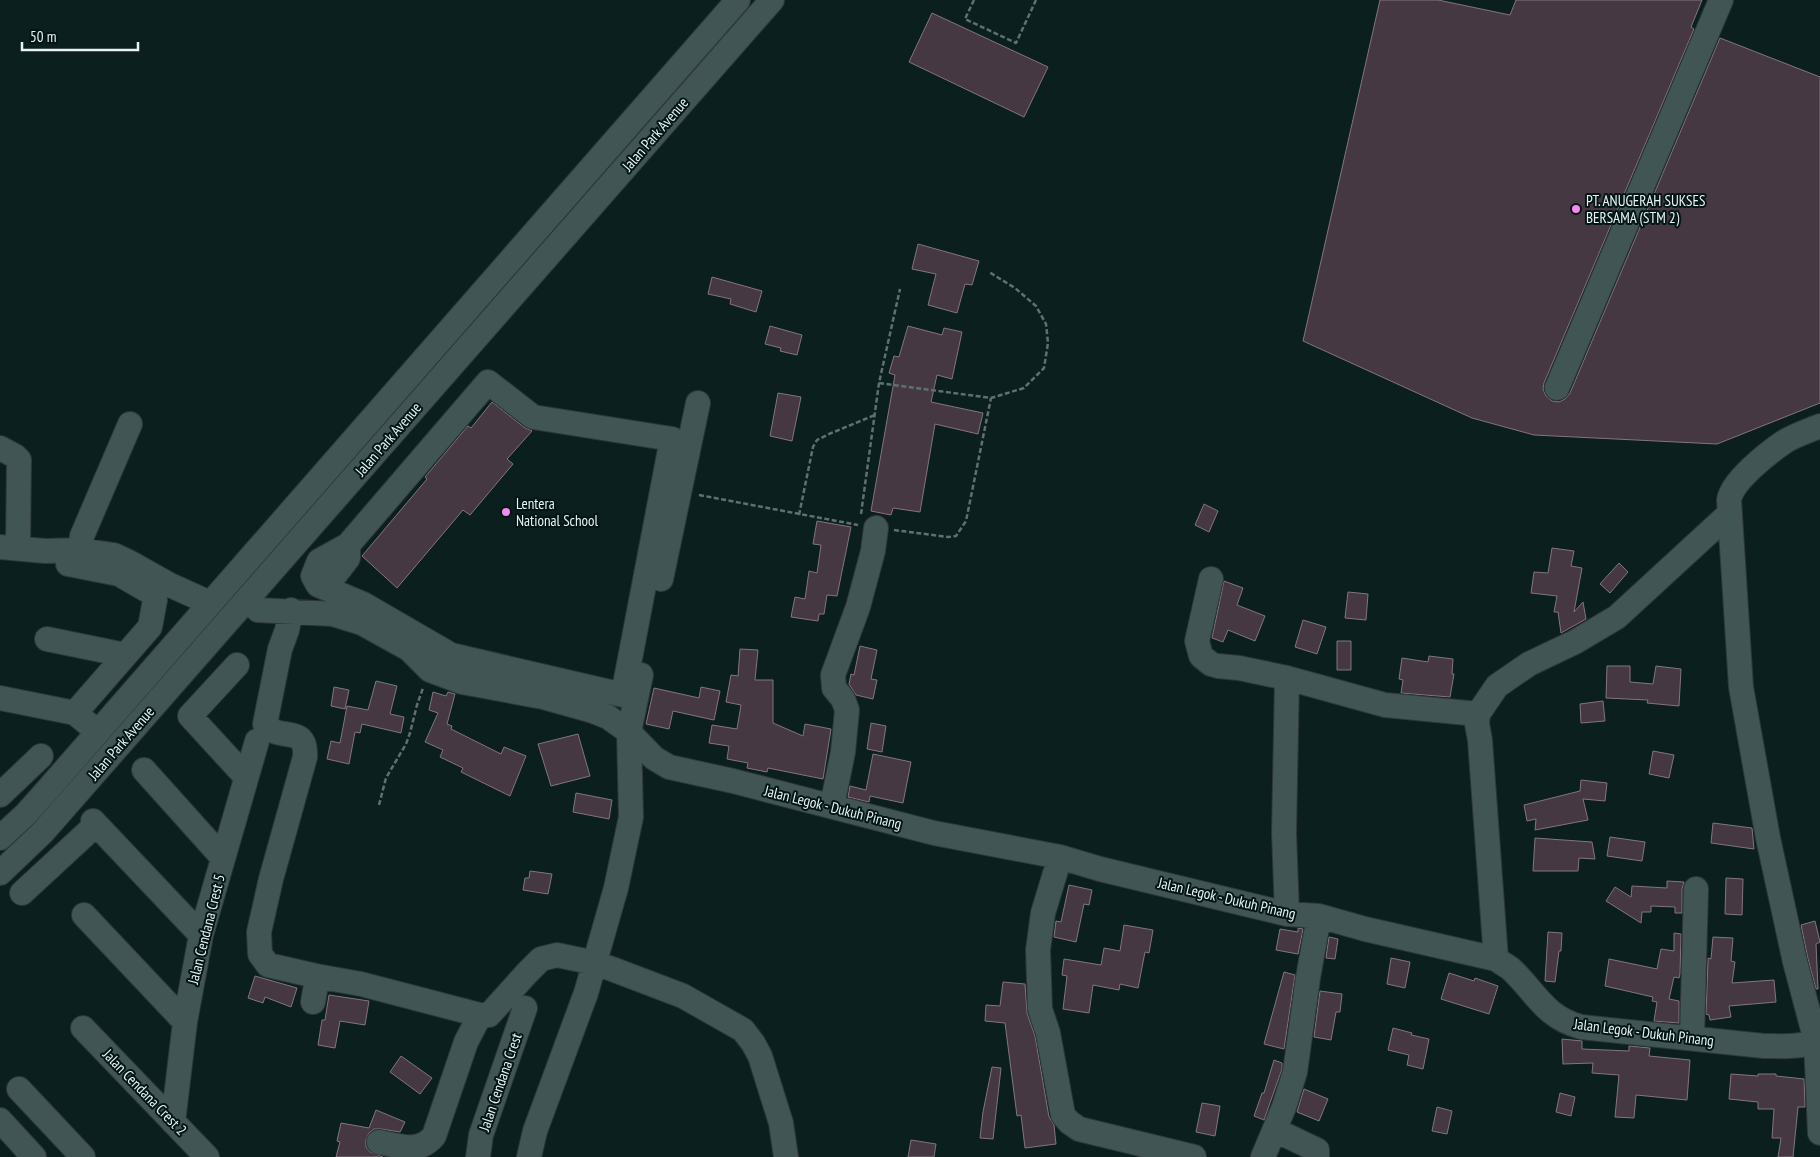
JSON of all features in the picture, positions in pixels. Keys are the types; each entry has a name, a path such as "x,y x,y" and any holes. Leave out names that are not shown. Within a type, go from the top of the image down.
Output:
{"street":[{"name":"Jalan Park Avenue","path":"0,838 43,795 738,0"},
{"name":"Jalan Park Avenue","path":"0,873 39,837 772,0"},
{"path":"1557,388 1721,0"},
{"path":"442,378 471,402"},
{"path":"488,382 533,418 672,439 623,695 451,655 363,604 318,585 313,576 319,561 348,544 408,475 488,382"},
{"path":"529,1157 535,1132 586,994 616,888 630,818 629,732 698,402"},
{"path":"74,557 130,424"},
{"path":"1820,426 1786,441 1746,474 1730,493 1729,514 1741,687 1768,838 1796,962 1818,1040 1820,1133"},
{"path":"0,448 19,460 9,548 44,551 74,557 119,574 152,593 155,600 150,626 75,713"},
{"path":"378,450 408,475"},
{"path":"1496,959 1480,740 1477,724 1478,714 1497,686 1529,664 1576,642 1617,617 1729,514"},
{"path":"832,806 843,752 847,710 843,699 834,688 833,675 858,607 873,551 868,526"},
{"path":"74,557 114,555 170,585 202,599"},
{"path":"1210,579 1198,642 1201,656 1210,664 1286,678 1385,705 1478,714"},
{"path":"258,610 291,610 333,614 362,623 409,649 430,670"},
{"path":"291,610 287,630 280,649 265,724 271,730 298,737 304,741 306,746 305,757 271,879 259,932 260,954 265,963 268,966 361,984 480,1015 489,1015 527,972 541,960 557,955 595,963 683,996 743,1030 760,1056 782,1123 786,1157"},
{"path":"48,638 125,655"},
{"path":"237,665 190,716 246,777"},
{"name":"Jalan Legok - Dukuh Pinang","path":"430,670 462,682 543,697 608,717 629,732 654,758 669,767 832,806 934,833 1060,857 1100,869 1287,914 1319,916 1365,929 1496,959 1512,970 1555,1016 1566,1023 1581,1027 1764,1046 1790,1046 1818,1040"},
{"path":"1286,678 1284,833 1287,914"},
{"path":"0,698 75,713 98,732"},
{"name":"Jalan Cendana Crest 5","path":"173,1122 185,1022 201,935 257,741"},
{"path":"0,795 41,756"},
{"path":"144,770 224,858"},
{"path":"24,772 43,795"},
{"path":"26,814 53,864"},
{"path":"22,894 91,827 201,935"},
{"path":"1060,857 1043,913 1038,950 1040,1009 1048,1032 1063,1115 1079,1129 1194,1157"},
{"path":"1692,1038 1696,889"},
{"path":"84,915 185,1022"},
{"path":"1263,1157 1284,1107 1295,1072 1319,916"},
{"path":"313,1002 316,976"},
{"name":"Jalan Cendana Crest","path":"478,1157 481,1135 525,1008"},
{"path":"379,1142 411,1149 419,1147 434,1136 466,1042 480,1015"},
{"name":"Jalan Cendana Crest 2","path":"83,1028 206,1157"},
{"path":"19,1090 83,1157"},
{"path":"0,1120 27,1149 44,1116"},
{"path":"1275,1130 1317,1150 1317,1157"}],"path":[{"path":"974,0 965,19 1016,43 1036,0"},
{"path":"879,383 991,398 1024,388 1044,368 1048,342 1046,324 1036,306 1015,288 989,272"},
{"path":"868,526 875,415 879,383 900,289"},
{"path":"680,491 800,515 948,537 956,536 966,520 991,398"},
{"path":"800,515 813,448 817,440 861,419 875,415"},
{"path":"379,805 386,778 406,744 417,705 430,670"}],"building":[{"name":"PT. ANUGERAH SUKSES BERSAMA (STM 2)","path":"1380,0 1438,0 1510,15 1516,0 1702,0 1691,27 1694,29 1544,383 1543,389 1546,396 1552,401 1559,402 1570,393 1720,38 1820,77 1820,403 1717,444 1534,435 1472,418 1303,341"},
{"path":"932,13 1048,67 1024,117 909,62"},
{"path":"918,244 979,261 972,285 965,284 957,313 928,305 936,274 912,269"},
{"path":"712,277 762,291 756,312 730,304 731,299 708,294"},
{"path":"770,326 802,335 797,355 780,351 781,348 765,344"},
{"path":"908,326 942,335 944,328 962,332 952,379 937,375 931,402 983,413 978,434 935,424 920,512 893,508 891,515 871,511 895,375 889,373 894,356 899,357"},
{"path":"778,393 801,397 792,441 770,436"},
{"path":"492,402 525,428 532,431 507,459 513,464 470,515 463,510 397,588 362,556 427,479 425,477 468,426 471,428"},
{"path":"1204,504 1218,511 1209,532 1195,525"},
{"path":"817,521 851,527 837,596 827,595 824,614 819,614 818,621 791,617 795,597 805,599 809,571 817,573 821,545 813,544"},
{"path":"1552,548 1574,551 1571,566 1582,568 1574,612 1583,602 1586,619 1561,633 1558,612 1554,612 1557,596 1531,593 1534,572 1548,573"},
{"path":"1619,563 1628,572 1610,593 1600,584"},
{"path":"1224,581 1243,588 1237,605 1265,616 1255,641 1228,630 1223,642 1212,638"},
{"path":"1348,592 1368,594 1366,620 1345,618"},
{"path":"1303,620 1326,627 1317,654 1295,647"},
{"path":"1337,641 1351,641 1351,670 1337,670"},
{"path":"860,646 877,650 871,679 877,680 873,699 856,695 849,684 851,674 854,675"},
{"path":"740,649 758,650 755,680 773,680 773,723 803,736 805,724 831,729 823,779 768,768 767,772 747,768 748,763 727,759 729,746 709,743 712,725 737,729 741,705 726,702 731,675 738,676"},
{"path":"1429,656 1453,659 1452,674 1454,674 1450,697 1401,693 1403,680 1399,679 1402,658 1428,662"},
{"path":"1607,666 1630,666 1630,682 1653,684 1656,666 1681,669 1679,706 1647,703 1648,700 1606,698"},
{"path":"376,681 397,686 390,714 404,717 401,733 362,724 360,733 355,732 349,764 327,759 331,741 340,743 347,706 368,710"},
{"path":"334,687 349,690 345,709 331,706"},
{"path":"701,687 720,691 714,720 673,711 669,729 646,724 654,688 699,698"},
{"path":"433,692 446,696 448,692 455,694 447,724 452,726 451,729 501,754 504,747 526,756 510,796 461,772 463,768 440,757 443,750 425,742 438,713 429,710"},
{"path":"1603,701 1605,721 1581,723 1580,704"},
{"path":"871,723 886,726 882,752 867,749"},
{"path":"578,734 590,776 551,786 538,744"},
{"path":"1653,751 1674,755 1669,778 1649,774"},
{"path":"873,754 911,762 903,803 870,796 869,802 848,797 850,786 866,790"},
{"path":"1581,780 1607,783 1605,801 1583,799 1588,820 1535,830 1536,819 1527,821 1524,805 1580,791"},
{"path":"576,793 612,800 609,819 573,812"},
{"path":"1713,823 1752,828 1754,849 1711,843"},
{"path":"1610,837 1645,842 1642,861 1607,856"},
{"path":"1535,838 1592,842 1595,859 1579,858 1578,871 1533,871"},
{"path":"530,871 552,874 548,894 523,890 525,878 529,878"},
{"path":"1726,878 1743,879 1742,915 1725,914"},
{"path":"1667,881 1684,882 1682,889 1682,913 1675,913 1675,907 1651,906 1651,912 1642,912 1641,923 1606,901 1615,887 1631,897 1632,886 1667,888"},
{"path":"1069,885 1092,890 1089,905 1084,904 1076,942 1054,937 1056,921 1061,922"},
{"path":"1815,921 1820,942 1816,944 1818,989 1816,989 1808,959 1801,925"},
{"path":"1124,925 1153,930 1149,953 1145,952 1138,988 1120,984 1119,990 1093,985 1089,1013 1063,1009 1067,976 1062,975 1064,959 1101,965 1104,948 1120,951"},
{"path":"1298,928 1303,929 1298,954 1276,950 1280,929 1298,932"},
{"path":"1548,932 1562,933 1561,951 1559,951 1555,982 1545,981"},
{"path":"1674,933 1681,934 1680,974 1679,978 1674,977 1669,999 1679,1001 1679,1023 1654,1021 1657,1002 1652,1001 1653,997 1605,986 1609,959 1657,969 1661,949 1674,951"},
{"path":"1329,937 1338,939 1335,959 1326,958"},
{"path":"1713,937 1733,938 1731,961 1735,962 1732,983 1774,980 1776,1002 1729,1006 1731,1017 1710,1020 1709,1015 1706,1014 1708,958 1711,959"},
{"path":"1391,958 1410,962 1405,988 1387,984"},
{"path":"1284,972 1295,975 1284,1049 1264,1044"},
{"path":"1449,973 1474,981 1475,978 1498,986 1489,1014 1441,999"},
{"path":"255,976 297,988 291,1007 265,997 263,1003 248,998"},
{"path":"1003,982 1025,984 1027,1013 1035,1036 1049,1117 1054,1125 1056,1144 1025,1148 1021,1115 1017,1116 1005,1023 985,1021 986,1005 1000,1006"},
{"path":"1320,991 1342,994 1340,1012 1336,1012 1331,1040 1314,1037"},
{"path":"329,995 369,1001 365,1025 340,1021 335,1048 318,1045"},
{"path":"1393,1028 1429,1039 1423,1069 1407,1065 1409,1055 1388,1050"},
{"path":"1562,1039 1582,1041 1582,1049 1629,1051 1629,1046 1650,1048 1649,1056 1690,1060 1687,1100 1636,1095 1634,1118 1615,1117 1619,1075 1592,1073 1593,1063 1563,1064"},
{"path":"401,1056 432,1078 420,1094 390,1072"},
{"path":"1274,1060 1282,1063 1282,1069 1264,1120 1254,1116 1262,1093 1264,1093"},
{"path":"992,1067 1001,1068 993,1139 980,1138 983,1112"},
{"path":"1731,1074 1758,1076 1758,1074 1776,1074 1776,1076 1804,1079 1805,1107 1798,1107 1793,1157 1778,1157 1781,1138 1772,1138 1774,1109 1758,1109 1758,1102 1729,1099"},
{"path":"1304,1089 1328,1099 1319,1121 1297,1112"},
{"path":"1560,1093 1575,1097 1571,1116 1556,1112"},
{"path":"1202,1103 1220,1106 1215,1136 1196,1132"},
{"path":"1437,1107 1452,1111 1447,1134 1432,1131"},
{"path":"376,1110 405,1122 400,1132 374,1129 369,1133 366,1147 370,1152 383,1157 336,1157 340,1142 337,1141 341,1123 369,1128"},
{"path":"911,1140 936,1144 934,1157 908,1157"}],"place":[{"name":"PT. ANUGERAH SUKSES BERSAMA (STM 2)","path":"1576,209"},
{"name":"Lentera National School","path":"506,512"}]}
